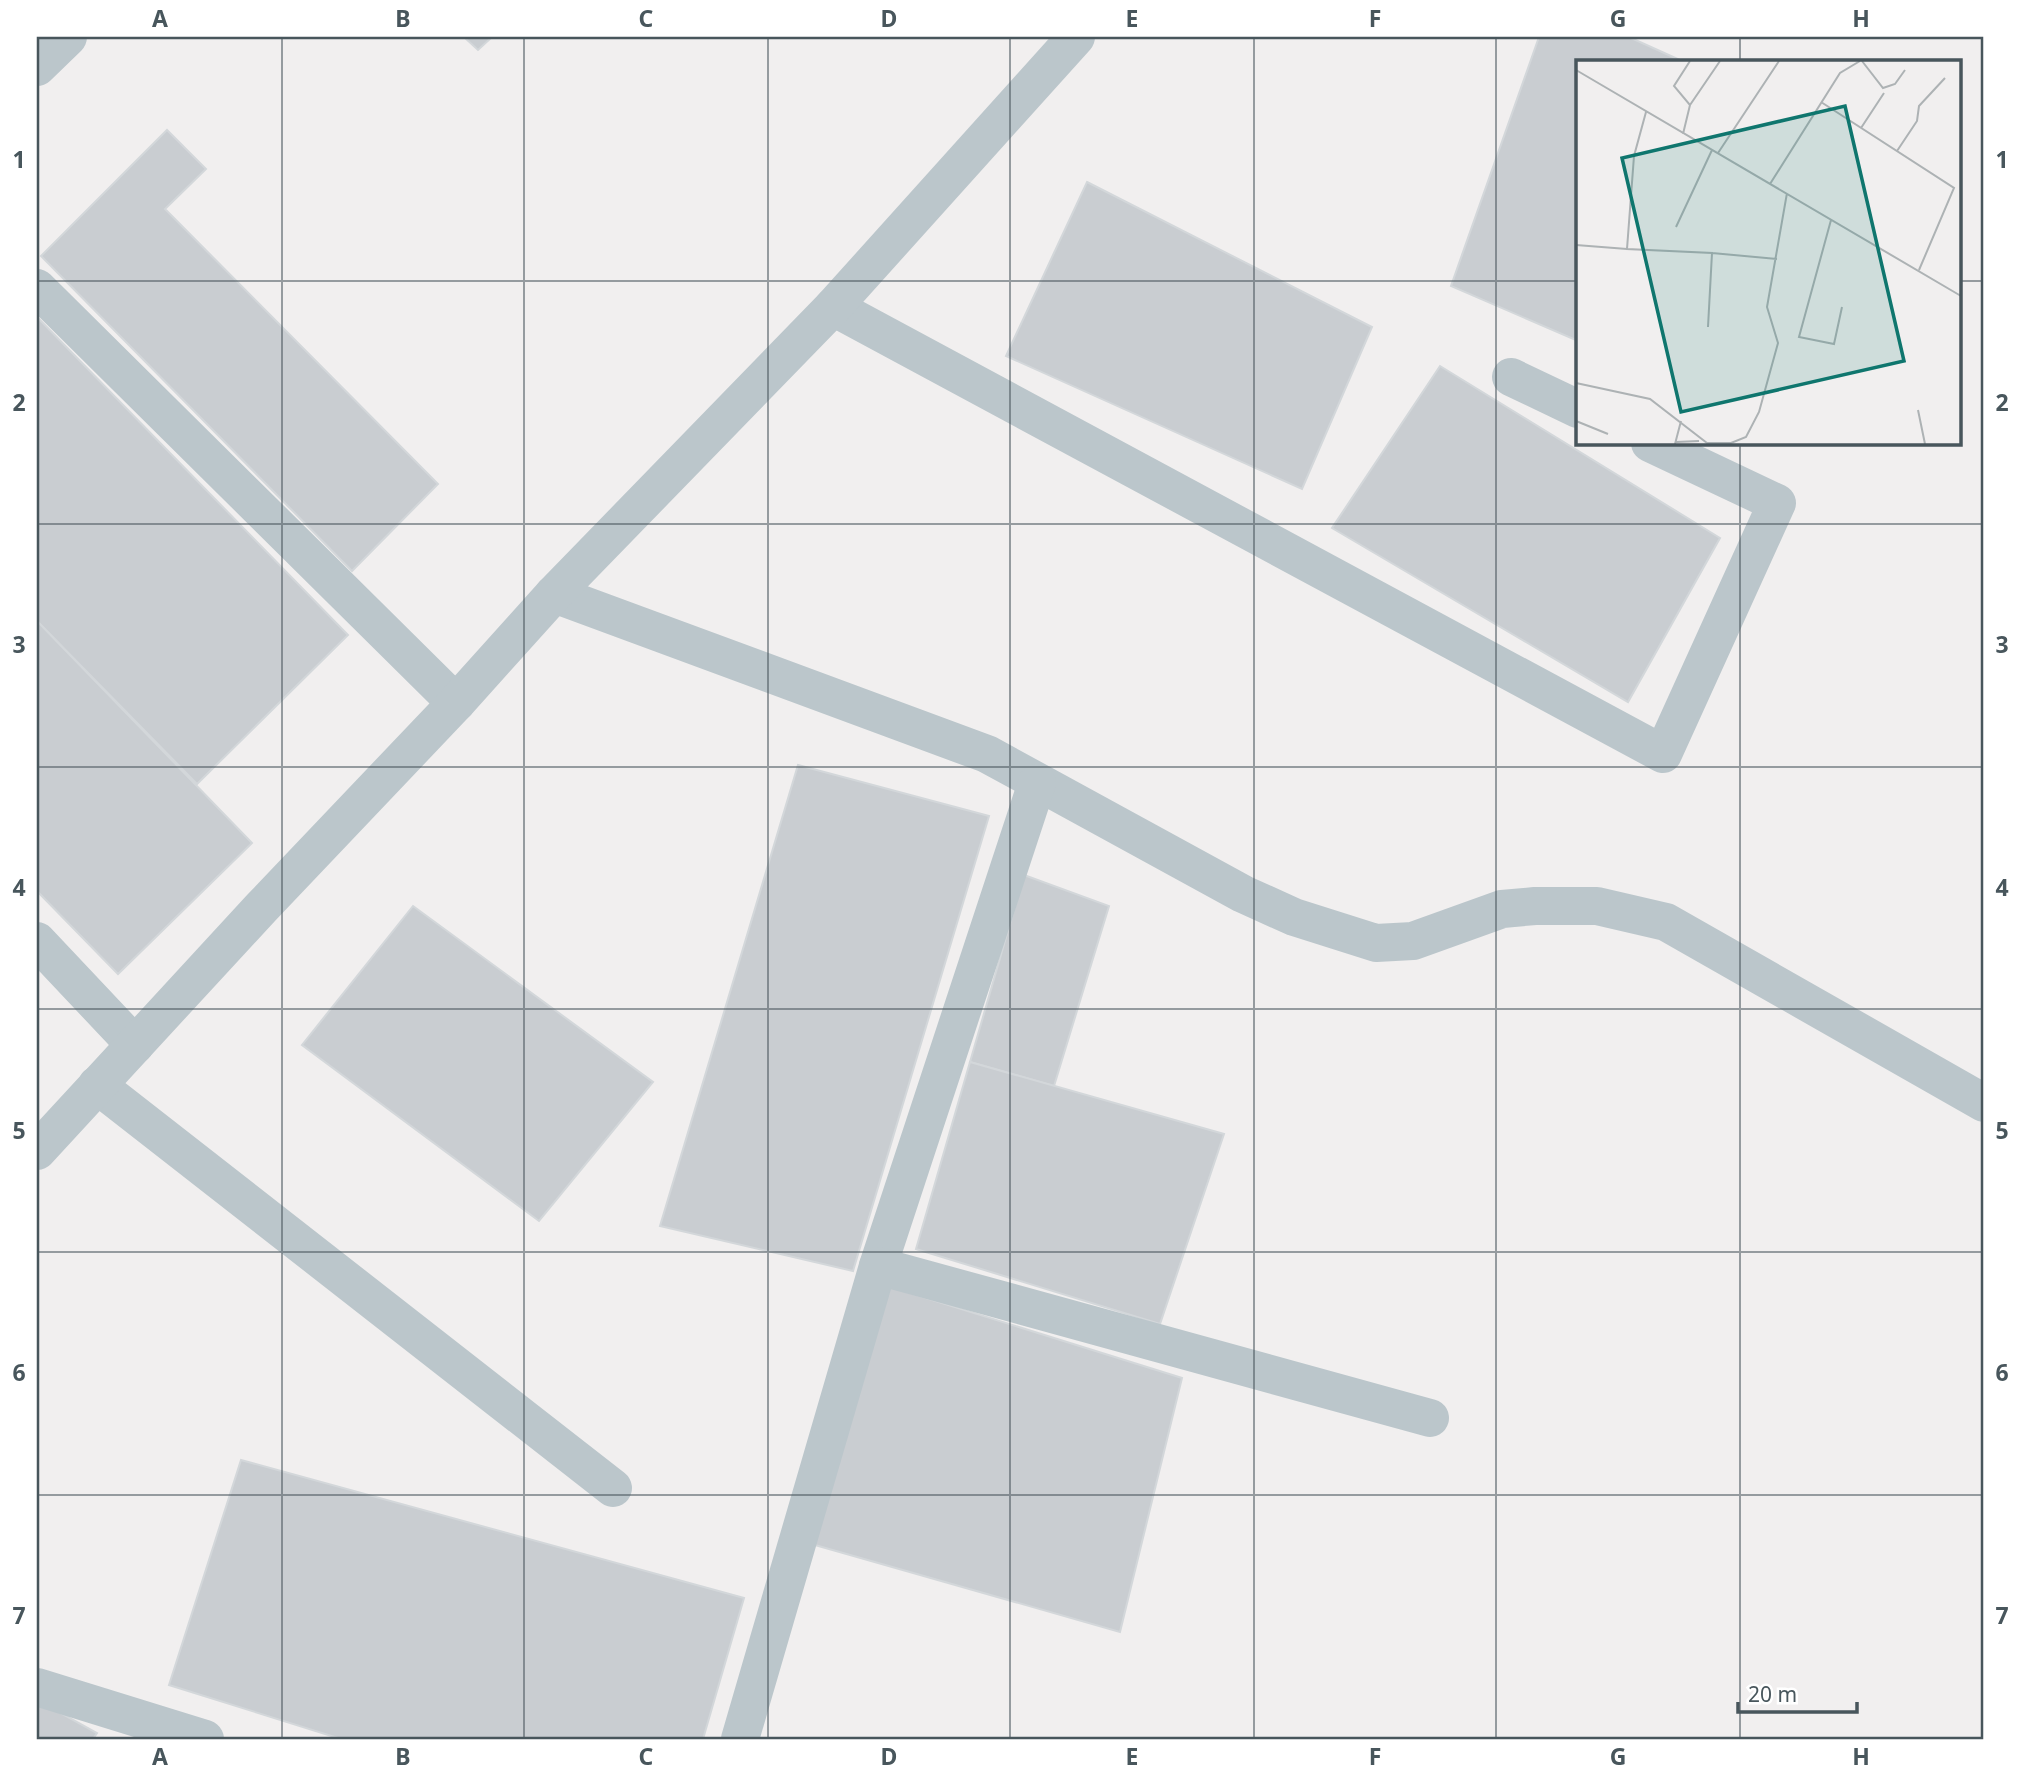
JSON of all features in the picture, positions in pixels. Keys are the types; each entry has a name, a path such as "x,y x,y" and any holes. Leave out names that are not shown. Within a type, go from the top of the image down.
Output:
{"street":[{"path":"37,67 68,37"},
{"path":"37,1151 456,704 554,594 833,307 1076,37"},
{"path":"37,288 456,704"},
{"path":"833,307 1663,754 1777,503 1652,444"},
{"path":"1511,377 1576,408"},
{"path":"554,594 987,754 1243,894 1294,918 1376,943 1413,941 1502,909 1535,906 1597,906 1665,922 1984,1102"},
{"path":"740,1739 878,1266 1037,783"},
{"path":"37,940 135,1045"},
{"path":"97,1085 613,1488"},
{"path":"878,1266 1430,1418"},
{"path":"37,1687 205,1739"}],"building":[{"path":"464,37 492,37 478,50"},
{"path":"1539,37 1629,37 1680,60 1576,60 1576,340 1451,286"},
{"path":"167,130 206,169 165,209 438,484 352,571 41,256"},
{"path":"1087,182 1372,327 1302,489 1006,356"},
{"path":"37,317 348,635 197,784 37,621"},
{"path":"1440,366 1720,538 1628,702 1332,528"},
{"path":"37,621 252,843 118,974 37,891"},
{"path":"798,765 989,816 853,1271 660,1226"},
{"path":"1024,875 1109,906 1054,1086 970,1062"},
{"path":"413,906 653,1082 539,1221 302,1045"},
{"path":"970,1062 1224,1134 1160,1324 916,1249"},
{"path":"881,1284 1182,1378 1120,1632 808,1543"},
{"path":"241,1460 744,1598 703,1739 341,1739 169,1685"},
{"path":"37,1700 97,1733 93,1739 37,1739"}]}
